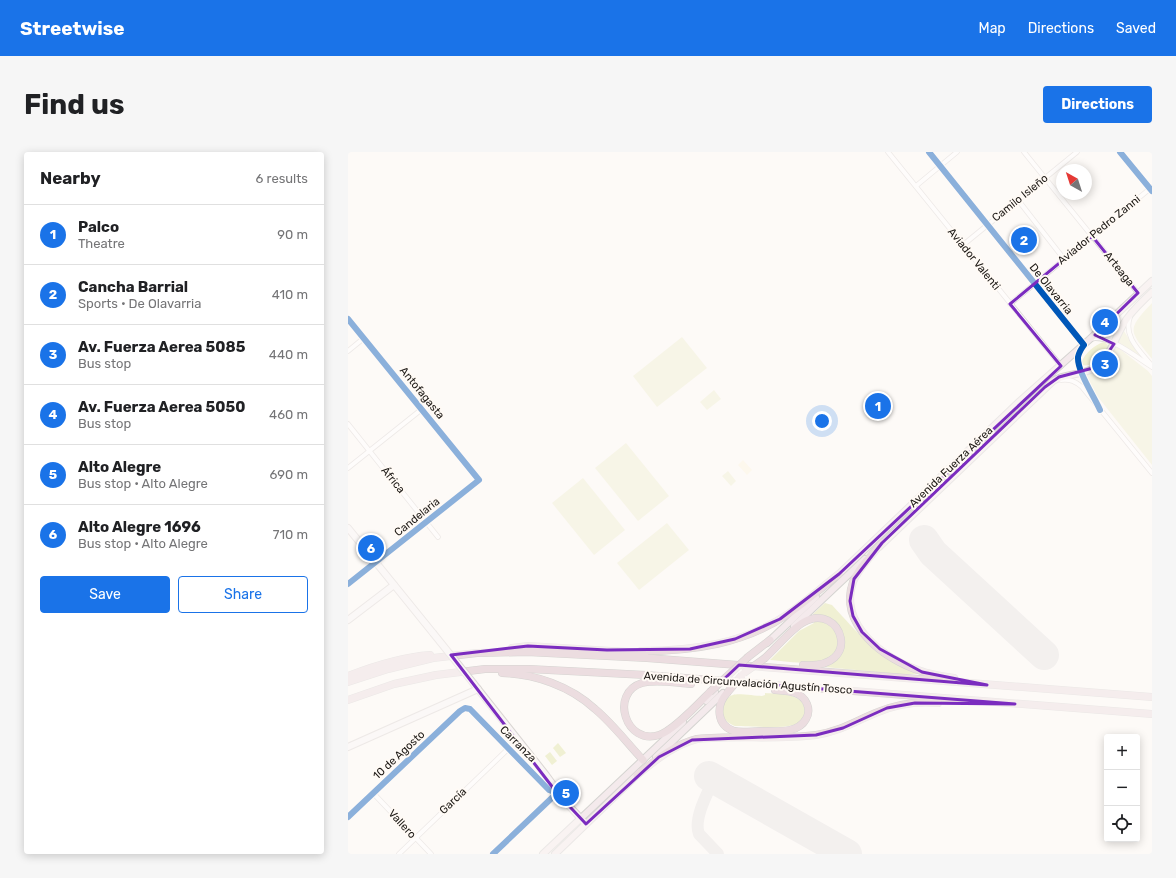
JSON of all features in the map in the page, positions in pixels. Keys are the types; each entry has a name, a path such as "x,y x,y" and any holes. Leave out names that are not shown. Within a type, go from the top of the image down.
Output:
{"highway":[{"path":"882,543 858,572 852,587 850,601 852,610 855,620 862,632 880,649 907,666 929,674 987,685"},
{"path":"607,650 679,650 713,646 735,640 759,630 787,615 839,574"},
{"path":"477,653 528,646 607,650 716,659 817,666 828,663 838,654 841,645 838,630 831,622 822,618 813,619 799,625 763,658 743,674 725,693 719,706 719,714 722,723 734,731 790,730 799,727 808,716 808,706 800,695 791,692 756,688 731,682 695,684 653,681 640,684 632,689 626,698 624,704 624,715 628,724 637,732 647,736 658,736 671,729 713,692 750,657 770,640"},
{"name":"Avenida de Circunvalación Agustín Tosco","path":"348,682 401,665 433,658 477,653 526,652 647,658 1152,697"},
{"path":"348,676 413,656 462,654"},
{"name":"Avenida de Circunvalación Agustín Tosco","path":"348,700 387,686 436,675 485,669 558,670 1152,714"},
{"path":"348,705 395,689 455,676 499,673 530,677 559,686 588,703 603,716 643,760"},
{"path":"637,775 671,749 697,739 816,735 843,728 887,708 915,702 974,705 1015,704"}],"main road":[{"name":"Avenida Fuerza Aérea","path":"770,640 1020,401 1061,366 1152,281"},
{"name":"Avenida Fuerza Aérea","path":"763,658 1052,381 1066,375 1082,373 1099,364 1108,355 1123,324 1152,292"},
{"path":"941,477 946,483"},
{"path":"348,528 546,775 557,793 586,824"},
{"path":"348,620 394,585"},
{"path":"348,747 476,687"},
{"path":"543,854 713,692"},
{"path":"555,854 725,693"}],"street":[{"name":"Aviador Valenti","path":"888,152 1061,366"},
{"name":"De Olavarria","path":"929,152 1084,345"},
{"path":"916,186 958,152"},
{"name":"Arteaga","path":"1024,152 1138,293"},
{"name":"Camilo Isleño","path":"963,245 1077,152"},
{"path":"1120,152 1151,189"},
{"name":"Aviador Pedro Zanni","path":"1010,304 1151,189"},
{"path":"1018,200 1064,259"},
{"path":"1132,313 1128,324 1130,337 1152,366"},
{"name":"Antofagasta","path":"348,318 479,480"},
{"path":"348,351 364,338"},
{"path":"1090,339 1102,338 1152,366"},
{"path":"1084,345 1080,350 1078,357 1082,373 1100,410"},
{"path":"1052,381 1067,379 1074,381 1082,387 1152,473"},
{"path":"348,468 422,409"},
{"name":"África","path":"348,424 438,537"},
{"name":"Candelaria","path":"348,584 479,480"},
{"name":"Carranza","path":"465,708 470,709 550,790 557,793"},
{"name":"10 de Agosto","path":"348,817 465,708"},
{"name":"García","path":"399,854 508,749"},
{"name":"Vallero","path":"373,793 430,854"},
{"path":"493,854 557,793"}],"highlighted area":[{"path":"1092,236 1138,293 1095,335 1114,344 1103,360 1093,368 1059,377 1045,387 882,543 854,579 850,601 853,616 862,632 880,649 922,672 987,685 739,665 722,681 1015,704 915,703 887,708 843,728 816,735 692,740 659,757 586,824 557,793 451,655 528,646 607,650 690,649 735,639 780,619 839,574 1061,366 1010,304"}],"green space":[{"path":"1031,227 1038,236 1017,252 1010,244"},
{"path":"1152,303 1152,359 1135,336 1134,326 1143,312"},
{"path":"1124,331 1140,356 1117,342"},
{"path":"682,337 707,368 657,407 633,376"},
{"path":"1104,342 1108,345 1107,349 1099,360 1091,364 1083,365 1083,358 1088,352"},
{"path":"1116,346 1148,371 1152,376 1152,465 1094,392 1086,375 1104,364 1111,356"},
{"path":"714,390 721,399 707,410 700,402"},
{"path":"626,443 669,496 638,521 595,468"},
{"path":"728,471 736,481 731,486 722,476"},
{"path":"583,478 625,530 594,555 552,503"},
{"path":"667,523 689,550 639,590 617,563"},
{"path":"825,603 832,605 860,636 880,653 903,667 917,672 918,674 898,674 825,667 835,661 842,652 844,646 844,635 834,621 829,618 814,616 813,614"},
{"path":"814,621 823,622 830,626 834,631 838,644 832,656 826,660 813,663 770,660 799,631 814,623"},
{"path":"765,693 792,696 802,702 805,708 804,715 801,720 797,724 787,726 764,727 735,726 724,718 722,713 723,706 730,696 739,694 762,696 765,695"},
{"path":"558,743 566,753 560,757 553,748"},
{"path":"550,752 557,761 552,765 545,756"}],"sand":[{"path":"743,460 752,470 747,475 738,465"}],"taxiway":[{"path":"714,779 702,806 698,821 698,828 699,834 718,854"}],"runway":[{"path":"924,540 933,553 1044,655"},
{"path":"709,776 847,854"}],"cycle path":[{"path":"929,152 1084,345 1078,355 1078,363 1100,410"},
{"path":"1120,152 1152,191"},
{"path":"348,319 479,480 348,584"},
{"path":"348,817 460,711 465,708 470,709 549,790 557,793 493,854"}],"place":[{"name":"Cancha Barrial","path":"1024,240"},
{"name":"Av. Fuerza Aerea 5050","path":"1105,322"},
{"name":"Av. Fuerza Aerea 5085","path":"1105,364"},
{"name":"Palco","path":"878,406"},
{"name":"Alto Alegre 1696","path":"371,548"},
{"name":"Alto Alegre","path":"566,793"}]}
